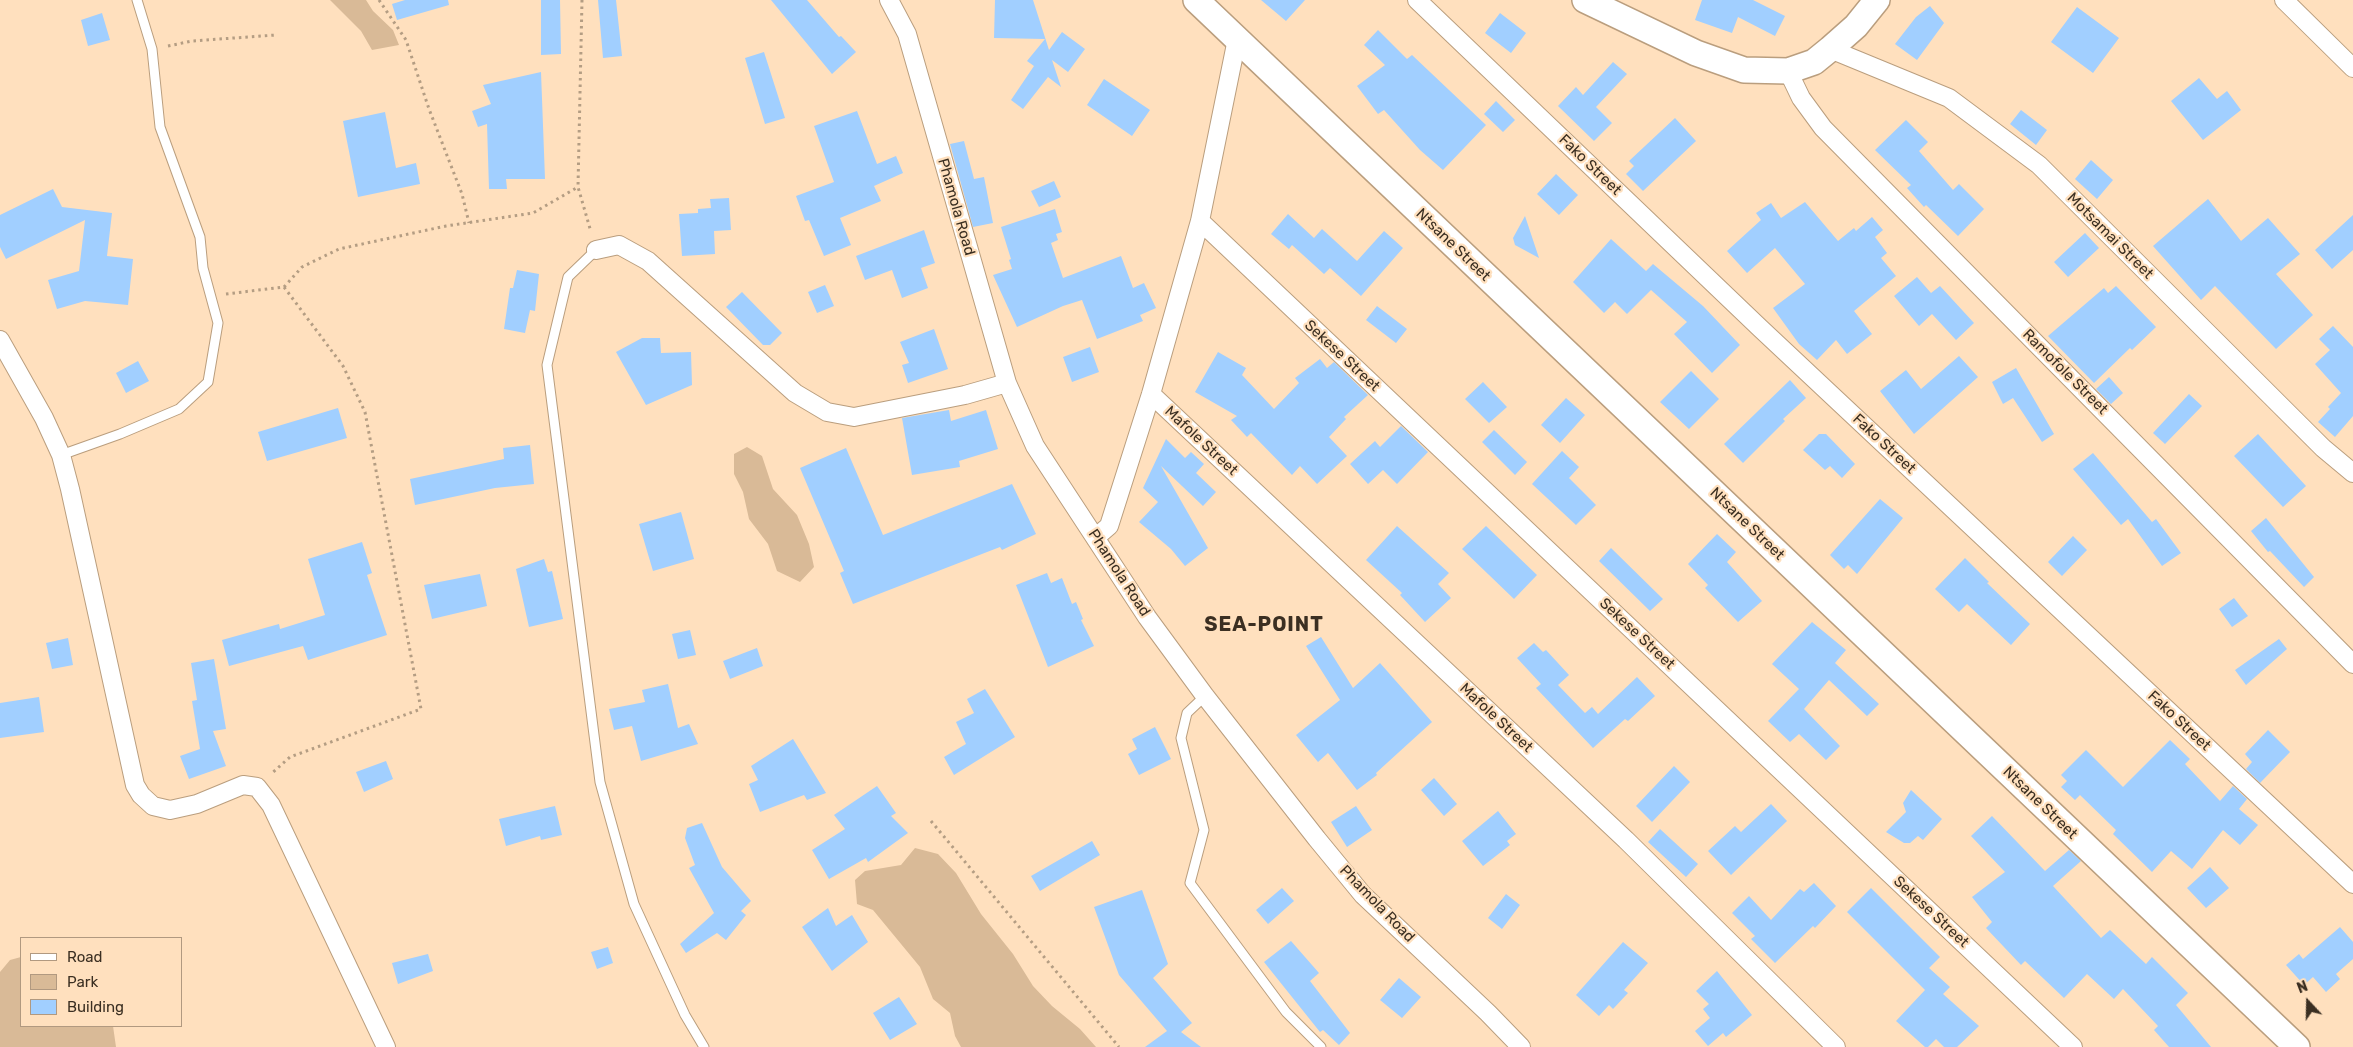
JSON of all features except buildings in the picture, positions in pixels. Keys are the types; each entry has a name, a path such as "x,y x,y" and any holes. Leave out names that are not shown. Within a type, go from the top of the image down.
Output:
{"street":[{"name":"Phamola Road","path":"889,0 907,34 1007,383 1035,446 1147,617 1204,696 1316,839 1363,895 1488,1013 1520,1047"},
{"name":"Ntsane Street","path":"1196,0 2297,1047"},
{"name":"Fako Street","path":"1417,0 1775,342 2353,884"},
{"path":"1585,0 1696,54 1744,70 1788,71 1814,62 1830,50 1856,26 1877,0"},
{"path":"2284,0 2353,68"},
{"path":"1095,538 1109,526 1151,394 1200,221 1237,40"},
{"name":"Motsamai Street","path":"1830,50 1950,98 2039,165 2323,448 2353,473"},
{"name":"Ramofole Street","path":"1788,71 1801,98 1824,128 2353,664"},
{"name":"Sekese Street","path":"1200,221 2073,1047"},
{"path":"596,250 619,245 648,261 794,393 827,412 854,417 965,395 1007,383"},
{"path":"0,340 44,418 60,455 70,489 135,785 141,795 153,806 170,810 197,804 244,785 258,786 271,806 386,1047"},
{"name":"Mafole Street","path":"1151,394 1626,840 1836,1047"}],"lane":[{"path":"60,455 120,434 179,409 208,382 218,323 203,268 200,237 160,127 152,49 136,0"},
{"path":"596,250 568,277 547,365 599,773 634,904 685,1015 704,1047"},
{"path":"1204,696 1186,713 1181,738 1204,830 1190,883 1286,1012 1321,1047"}],"path":[{"path":"379,0 406,40 429,109 462,194 469,223"},
{"path":"582,0 578,187 596,250"},
{"path":"152,49 192,41 276,35"},
{"path":"212,296 284,287 302,267 339,249 469,223 533,213 578,187"},
{"path":"258,786 290,756 421,709 365,412 343,366 284,287"},
{"path":"931,821 1119,1047"}],"green space":[{"path":"330,0 366,0 373,11 393,30 399,45 372,50 361,31"},
{"path":"747,447 762,456 773,489 797,515 809,544 814,567 800,582 777,571 768,544 749,519 743,492 734,474 734,454"},
{"path":"915,848 938,854 956,873 981,914 1013,954 1033,986 1052,1006 1080,1029 1096,1047 961,1047 955,1036 950,1013 933,999 920,967 873,910 857,904 855,880 865,871 901,865"},
{"path":"20,957 20,1027 113,1027 116,1047 0,1047 0,972 10,960"}],"district":[{"name":"SEA-POINT","path":"1264,625"}]}
